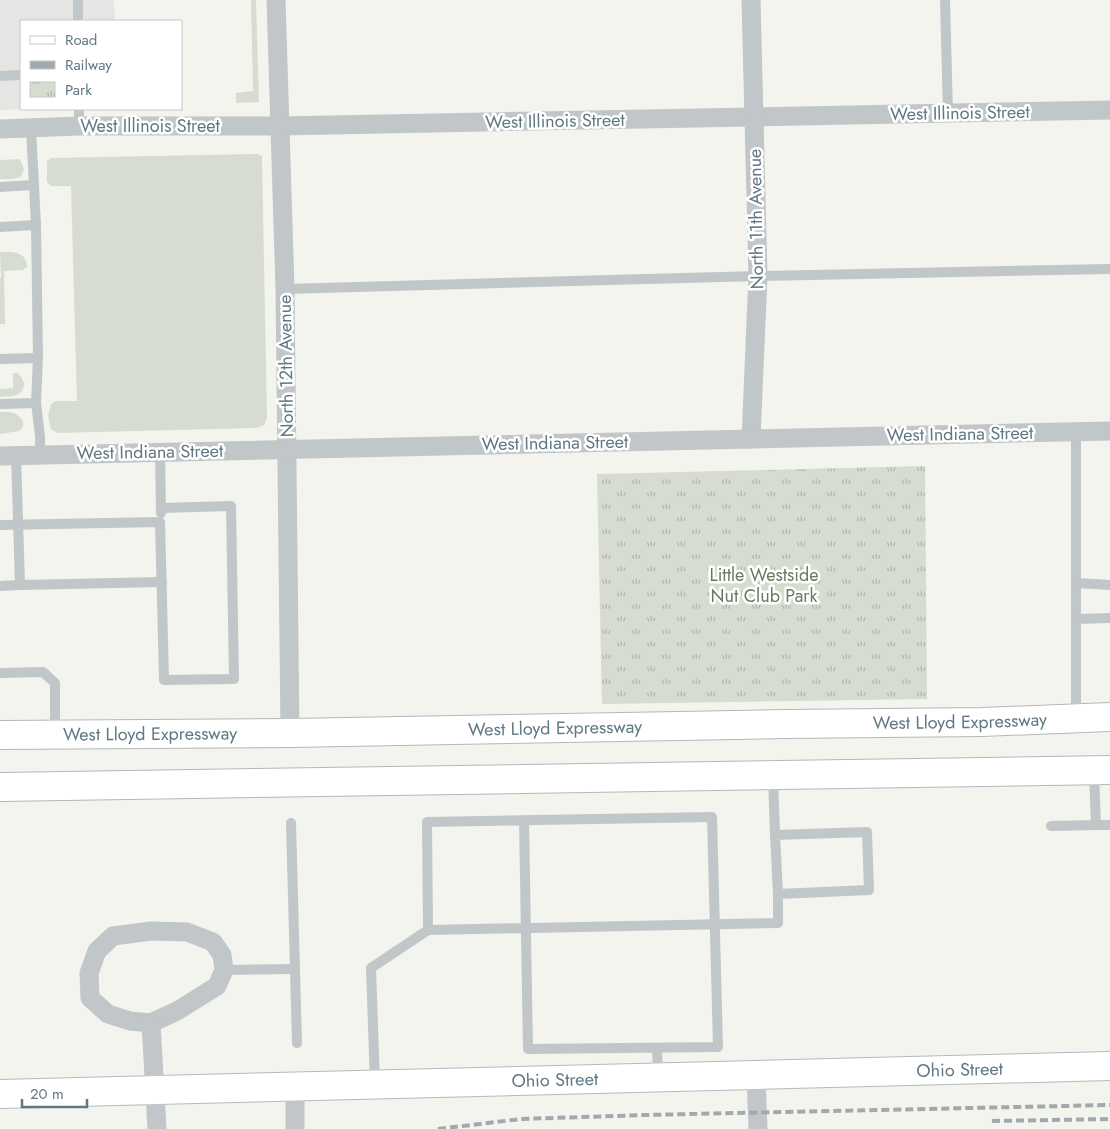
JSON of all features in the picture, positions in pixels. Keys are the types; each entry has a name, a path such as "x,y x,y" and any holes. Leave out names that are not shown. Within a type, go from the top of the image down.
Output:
{"main road":[{"name":"West Lloyd Expressway","path":"0,735 290,733 982,722 1110,717"},
{"path":"0,787 1102,771"},
{"name":"Ohio Street","path":"0,1094 1110,1066"}],"street":[{"name":"North 12th Avenue","path":"276,0 285,289 290,733"},
{"name":"North 11th Avenue","path":"751,439 758,276 752,0"},
{"name":"West Illinois Street","path":"0,129 31,128 79,118 280,126 1110,110"},
{"name":"West Indiana Street","path":"8,455 1110,431"},
{"path":"151,931 187,932 214,942 222,955 224,970 217,986 177,1011 151,1022 130,1022 108,1014 90,998 89,973 97,951 113,936 151,931"},
{"path":"151,1022 157,1129"},
{"path":"756,1075 758,1129"},
{"path":"295,1086 295,1129"}],"lane":[{"path":"78,0 78,20"},
{"path":"944,0 948,113"},
{"path":"0,76 20,75"},
{"path":"31,128 36,225 38,358 36,403 40,455"},
{"path":"0,187 33,185"},
{"path":"0,227 36,225"},
{"path":"285,289 758,276 1110,269"},
{"path":"0,359 38,358"},
{"path":"0,404 36,403"},
{"path":"1076,432 1076,718"},
{"path":"160,452 164,680 234,678 231,506 161,508"},
{"path":"8,455 19,524 20,585"},
{"path":"0,525 160,522"},
{"path":"0,586 162,582"},
{"path":"1076,583 1110,585"},
{"path":"1076,619 1110,618"},
{"path":"0,673 43,672 55,683 55,734"},
{"path":"1096,825 1102,771"},
{"path":"375,1084 371,968 428,930 778,923 774,775"},
{"path":"428,930 427,822 524,820 712,817 718,1047 528,1049 524,820"},
{"path":"291,823 297,1043"},
{"path":"1052,826 1110,825"},
{"path":"775,835 867,832 869,890 778,894"},
{"path":"224,970 295,969"},
{"path":"657,1048 658,1077"}],"shaded area":[{"path":"0,0 114,0 115,20 20,20 20,109 0,110"}],"green space":[{"path":"251,0 256,0 259,102 236,103 236,93 253,91"},
{"path":"257,154 262,156 267,418 264,425 256,428 58,433 51,429 48,415 51,404 56,401 77,401 71,186 51,186 47,182 47,161 51,158"},
{"path":"20,159 24,169 21,177 0,179 0,160"},
{"path":"0,252 21,255 27,267 23,270 4,271 5,324 0,324"},
{"path":"13,373 18,373 24,382 23,389 16,395 0,397 0,389 13,388"},
{"path":"0,412 10,412 18,415 23,421 23,427 19,431 0,434"},
{"name":"Little Westside Nut Club Park","path":"925,466 927,699 602,704 597,474"}],"railway":[{"path":"438,1129 521,1119 1110,1105"},
{"path":"992,1121 1110,1119"}]}
